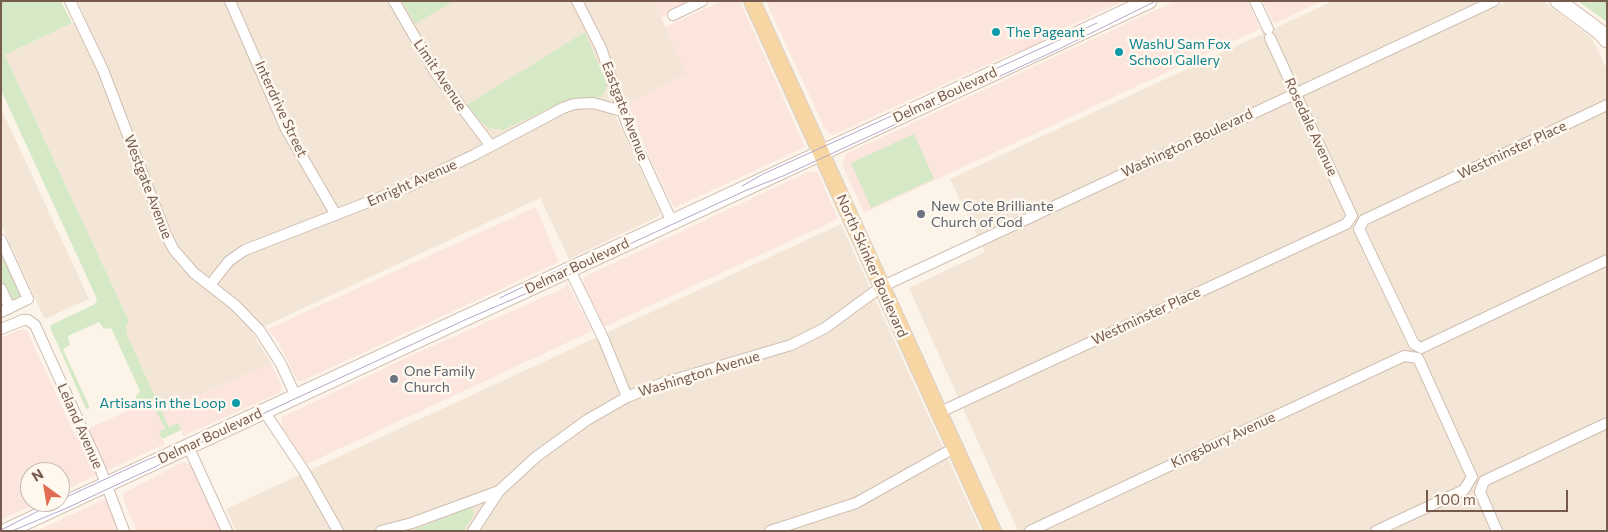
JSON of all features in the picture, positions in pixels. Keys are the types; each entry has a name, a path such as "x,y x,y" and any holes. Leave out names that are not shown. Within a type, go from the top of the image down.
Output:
{"main road":[{"name":"North Skinker Boulevard","path":"752,1 993,531"},
{"name":"Delmar Boulevard","path":"6,531 1148,1"},
{"path":"1558,1 1600,32 1607,40"}],"street":[{"name":"Westgate Avenue","path":"70,1 103,70 166,235 182,261 235,305 260,331 281,364 296,397"},
{"name":"Interdrive Street","path":"230,1 286,129 336,215"},
{"name":"Limit Avenue","path":"394,1 435,72 491,146"},
{"name":"Eastgate Avenue","path":"577,1 601,48 622,111 672,222"},
{"path":"674,15 702,1"},
{"name":"Rosedale Avenue","path":"1255,1 1352,216"},
{"name":"Washington Boulevard","path":"881,286 1494,1"},
{"name":"Enright Avenue","path":"210,285 238,254 408,187 491,146 550,113 574,104 592,103 622,111"},
{"name":"Westminster Place","path":"1607,105 1364,220 1359,229 1414,344 1421,348 1607,260"},
{"name":"Westminster Place","path":"938,413 1346,224 1352,216"},
{"path":"1,240 28,299 6,310 1,289"},
{"path":"570,270 604,340 627,397"},
{"name":"Washington Avenue","path":"473,531 499,491 536,457 587,420 627,397 663,383 791,345 824,328 881,286"},
{"name":"Leland Avenue","path":"1,330 23,320 32,322 100,468 104,485 124,531"},
{"name":"Kingsbury Avenue","path":"1030,531 1404,356 1418,358 1472,477 1464,490 1376,531"},
{"path":"264,411 302,468 338,531"},
{"path":"1497,531 1480,492 1484,481 1607,423"},
{"path":"188,446 227,531"},
{"path":"770,531 856,503 954,448"},
{"name":"Washington Avenue","path":"381,531 412,523 499,491"}],"shaded area":[{"path":"78,1 653,1 687,73 613,111 660,211 659,216 569,259 540,198 252,332 271,363 162,412 127,335 126,326 129,321 5,55 85,17"},
{"path":"653,1 694,1 661,18"},
{"path":"722,1 740,1 805,147 674,208 649,156 628,103 686,73 665,27"},
{"path":"766,1 1124,1 1061,30 1060,35 1017,55 1013,53 833,135 825,129"},
{"path":"1175,1 1248,1 1260,29 864,213 842,164 846,154"},
{"path":"1263,1 1322,1 1274,24"},
{"path":"1333,1 1475,1 1481,14 1509,1 1543,1 1592,38 1607,70 1607,531 1018,531 909,288 985,252 950,179"},
{"path":"1,108 89,299 47,318 44,318 1,224"},
{"path":"808,172 816,172 819,175 838,219 604,327 583,283 584,277"},
{"path":"536,207 559,262 302,381 297,381 279,343 268,329"},
{"path":"841,224 981,531 236,531 226,509"},
{"path":"567,282 592,331 307,464 281,426 282,417 410,356 564,288"},
{"path":"19,330 25,330 28,333 75,435 142,404 156,411 165,429 159,432 165,444 70,487 70,462 20,462 20,511 1,520 1,338"},
{"path":"271,363 282,387 280,393 183,436 181,430 169,427 162,412"},
{"path":"183,462 189,464 196,473 221,531 137,531 123,499 124,493"},
{"path":"105,499 119,531 37,531"}],"green space":[{"path":"1,1 61,1 72,23 5,55 129,321 126,326 127,335 169,427 178,423 181,430 162,439 159,432 165,429 156,411 135,398 140,391 111,328 104,329 99,322 68,336 70,345 63,349 90,408 86,409 50,327 95,304 97,299 1,90"},
{"path":"402,1 454,1 415,24"},
{"path":"1578,1 1607,1 1607,22"},
{"path":"585,32 607,85 605,92 600,97 565,101 503,130 488,128 465,106"},
{"path":"914,134 934,179 871,208 851,163"},
{"path":"1,245 21,289 21,295 17,300 11,299 1,280"},
{"path":"467,507 471,507 474,514 463,531 410,531 447,517"}],"tram line":[{"path":"12,531 155,467 189,448 467,319 569,275 597,259 1059,49 1156,1"},
{"path":"742,186 763,174 1097,23"},
{"path":"500,298 593,255"},
{"path":"70,495 149,459 181,447"},
{"path":"1,530 36,512"}],"place":[{"name":"The Pageant","path":"996,32"},
{"name":"WashU Sam Fox School Gallery","path":"1119,52"},
{"name":"New Cote Brilliante Church of God","path":"921,214"},
{"name":"One Family Church","path":"394,379"},
{"name":"Artisans in the Loop","path":"236,403"}]}
